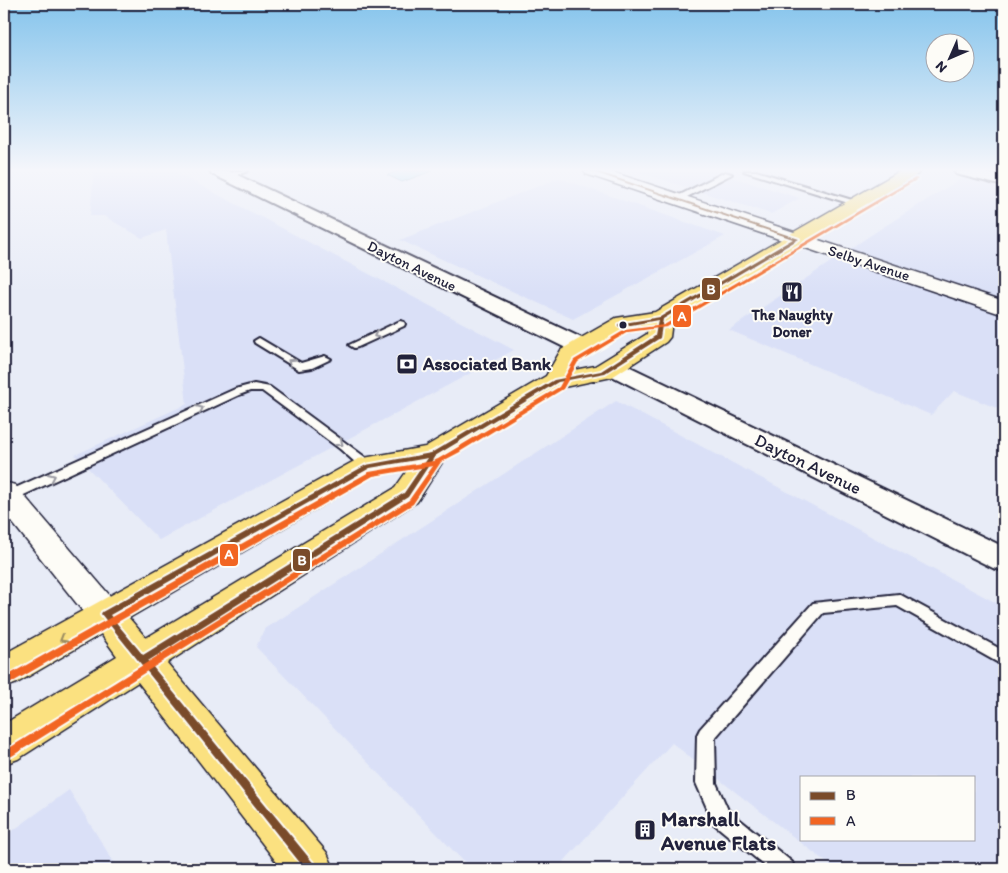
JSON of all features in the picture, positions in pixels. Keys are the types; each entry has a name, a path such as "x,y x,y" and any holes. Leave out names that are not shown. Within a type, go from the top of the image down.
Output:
{"main road":[{"path":"556,381 569,355 582,347 624,323 661,318 843,212"},
{"path":"4,672 368,466 433,455 556,381 603,372 658,337 661,318"},
{"path":"4,746 406,496 433,455"},
{"path":"105,614 311,869"}],"street":[{"name":"Dayton Avenue","path":"308,212 582,347"},
{"name":"Selby Avenue","path":"715,212 1004,308"},
{"name":"Dayton Avenue","path":"612,367 1004,560"},
{"path":"6,494 105,614"}],"lane":[{"path":"354,345 400,324"},
{"path":"259,341 299,367 308,366 325,359"},
{"path":"6,494 235,393 257,386 266,389 344,446 368,466"},
{"path":"785,869 721,817 706,783 706,735 819,607 898,600 1004,659"}],"shaded area":[{"path":"90,212 251,212 514,350 159,540 75,455 187,404 166,230 142,238 104,216 90,216"},
{"path":"472,212 656,212 725,236 573,319 400,240"},
{"path":"908,212 1004,212 1004,411 954,391 931,415 729,330"},
{"path":"616,401 1004,607 1004,869 835,869 672,743 557,869 471,869 256,647 265,629"},
{"path":"69,790 118,869 4,869 4,837"}],"transit line":[{"name":"B","path":"715,212 797,239"},
{"name":"A","path":"9,753 411,502 439,461 561,388 576,361 627,331 665,326 860,212"},
{"name":"B","path":"620,325 661,318 797,239"},
{"name":"B","path":"311,869 105,614 368,466 433,455 556,381 603,372 658,337 661,318"},
{"name":"B","path":"143,660 406,495 433,455 447,447"},
{"name":"A","path":"8,680 371,474 435,463 458,451"}],"place":[{"name":"The Naughty Doner","path":"792,292"},
{"name":"Associated Bank","path":"407,364"},
{"name":"Marshall Avenue Flats","path":"645,830"}]}
